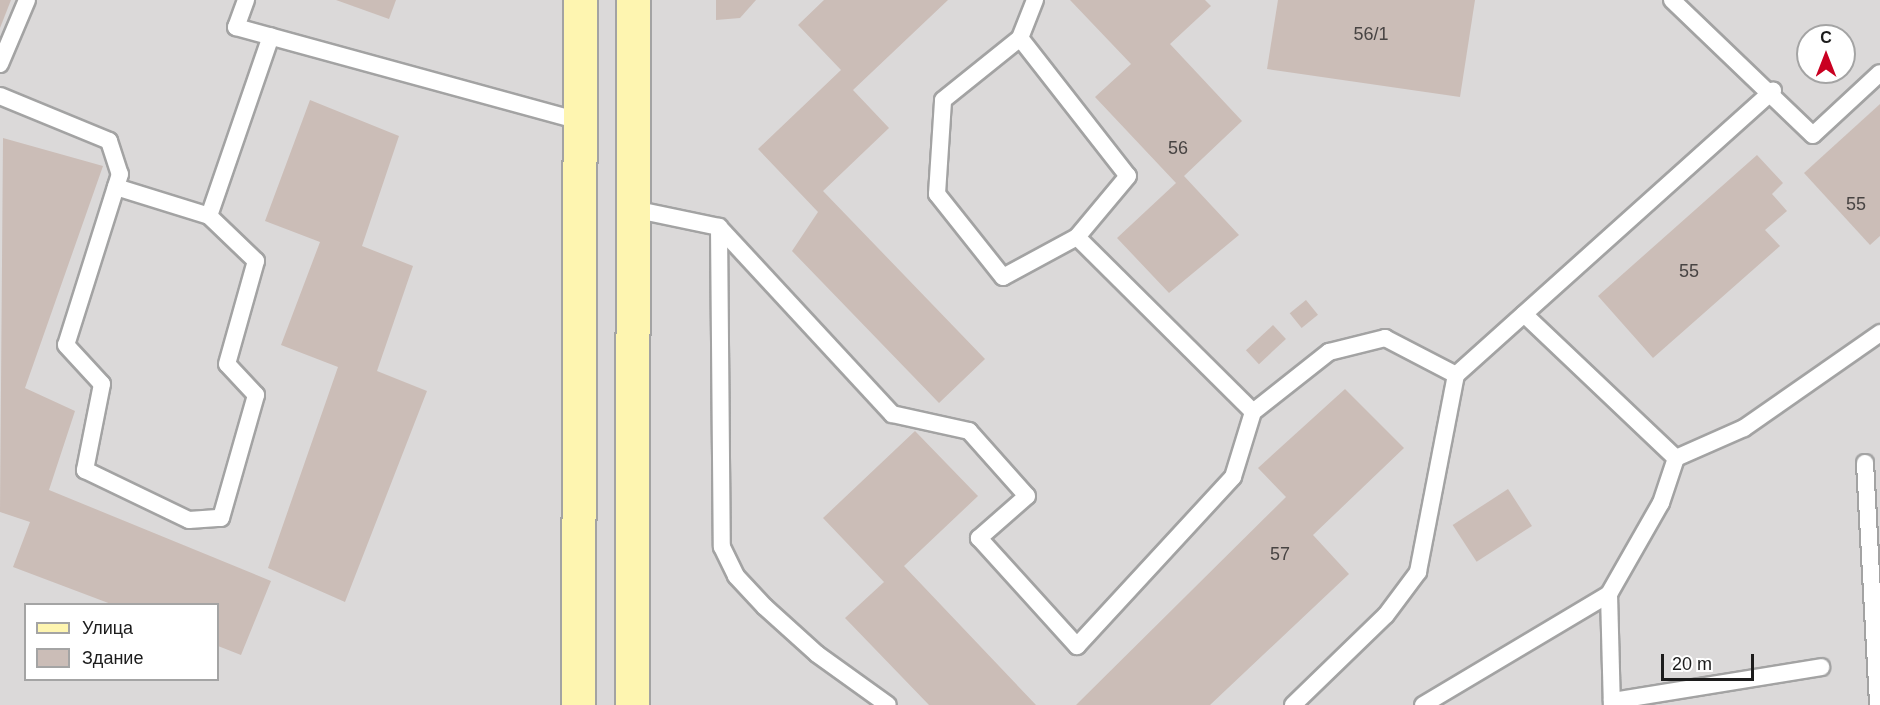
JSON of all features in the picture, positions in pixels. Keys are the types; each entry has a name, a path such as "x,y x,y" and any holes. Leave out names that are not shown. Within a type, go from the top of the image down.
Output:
{"street":[{"path":"578,705 577,120 580,0"},
{"path":"632,705 633,0"}],"lane":[{"path":"0,64 27,0"},
{"path":"246,0 236,27 577,120"},
{"path":"1020,38 1128,176 1077,237 1003,277 937,194 943,100 1020,38 1035,0"},
{"path":"1672,0 1773,91 1813,135 1880,73"},
{"path":"209,216 271,36"},
{"path":"1293,705 1386,615 1418,572 1456,375 1773,91"},
{"path":"0,96 109,141 120,174 66,345 102,384 85,470 189,520 221,518 256,395 227,364 256,261 209,216 116,187"},
{"path":"633,209 719,227 892,414 969,431 1027,496 979,538 1077,646 1233,477 1253,412 1329,352 1385,338 1456,375"},
{"path":"719,227 722,548 736,576 765,607 817,654 888,705"},
{"path":"1077,237 1253,412"},
{"path":"1524,314 1676,458"},
{"path":"1423,705 1609,594 1661,503 1676,458 1744,428 1880,333"},
{"path":"1865,463 1878,705"},
{"path":"1609,594 1612,703 1821,667"}],"shaded area":[{"path":"0,0 1880,0 1880,705 0,705"}],"building":[{"path":"0,0 11,0 0,28"},
{"path":"336,0 396,0 389,19"},
{"path":"716,0 756,0 740,18 716,20"},
{"path":"824,0 948,0 853,90 889,128 823,191 985,359 939,403 792,251 818,212 758,149 841,70 798,25"},
{"path":"1070,0 1205,0 1211,6 1170,44 1242,121 1184,176 1239,235 1169,293 1117,238 1176,183 1095,97 1131,64"},
{"path":"1278,0 1475,0 1460,97 1267,69"},
{"path":"310,100 399,136 362,246 413,266 377,371 427,391 345,602 268,568 338,367 281,345 320,242 265,221"},
{"path":"1880,104 1880,236 1870,245 1804,173"},
{"path":"3,138 103,166 25,388 75,411 49,490 271,581 241,655 219,646 219,603 108,603 13,567 30,522 0,512"},
{"path":"1757,155 1783,183 1772,194 1787,211 1765,230 1780,246 1653,358 1598,296"},
{"path":"1306,300 1318,315 1302,328 1290,313"},
{"path":"1273,325 1286,339 1259,364 1246,350"},
{"path":"1345,389 1404,448 1313,535 1349,574 1210,705 1076,705 1286,497 1258,468"},
{"path":"915,431 978,496 904,566 1036,705 929,705 845,618 884,582 823,518"},
{"path":"1508,489 1532,526 1477,562 1453,525"}]}
